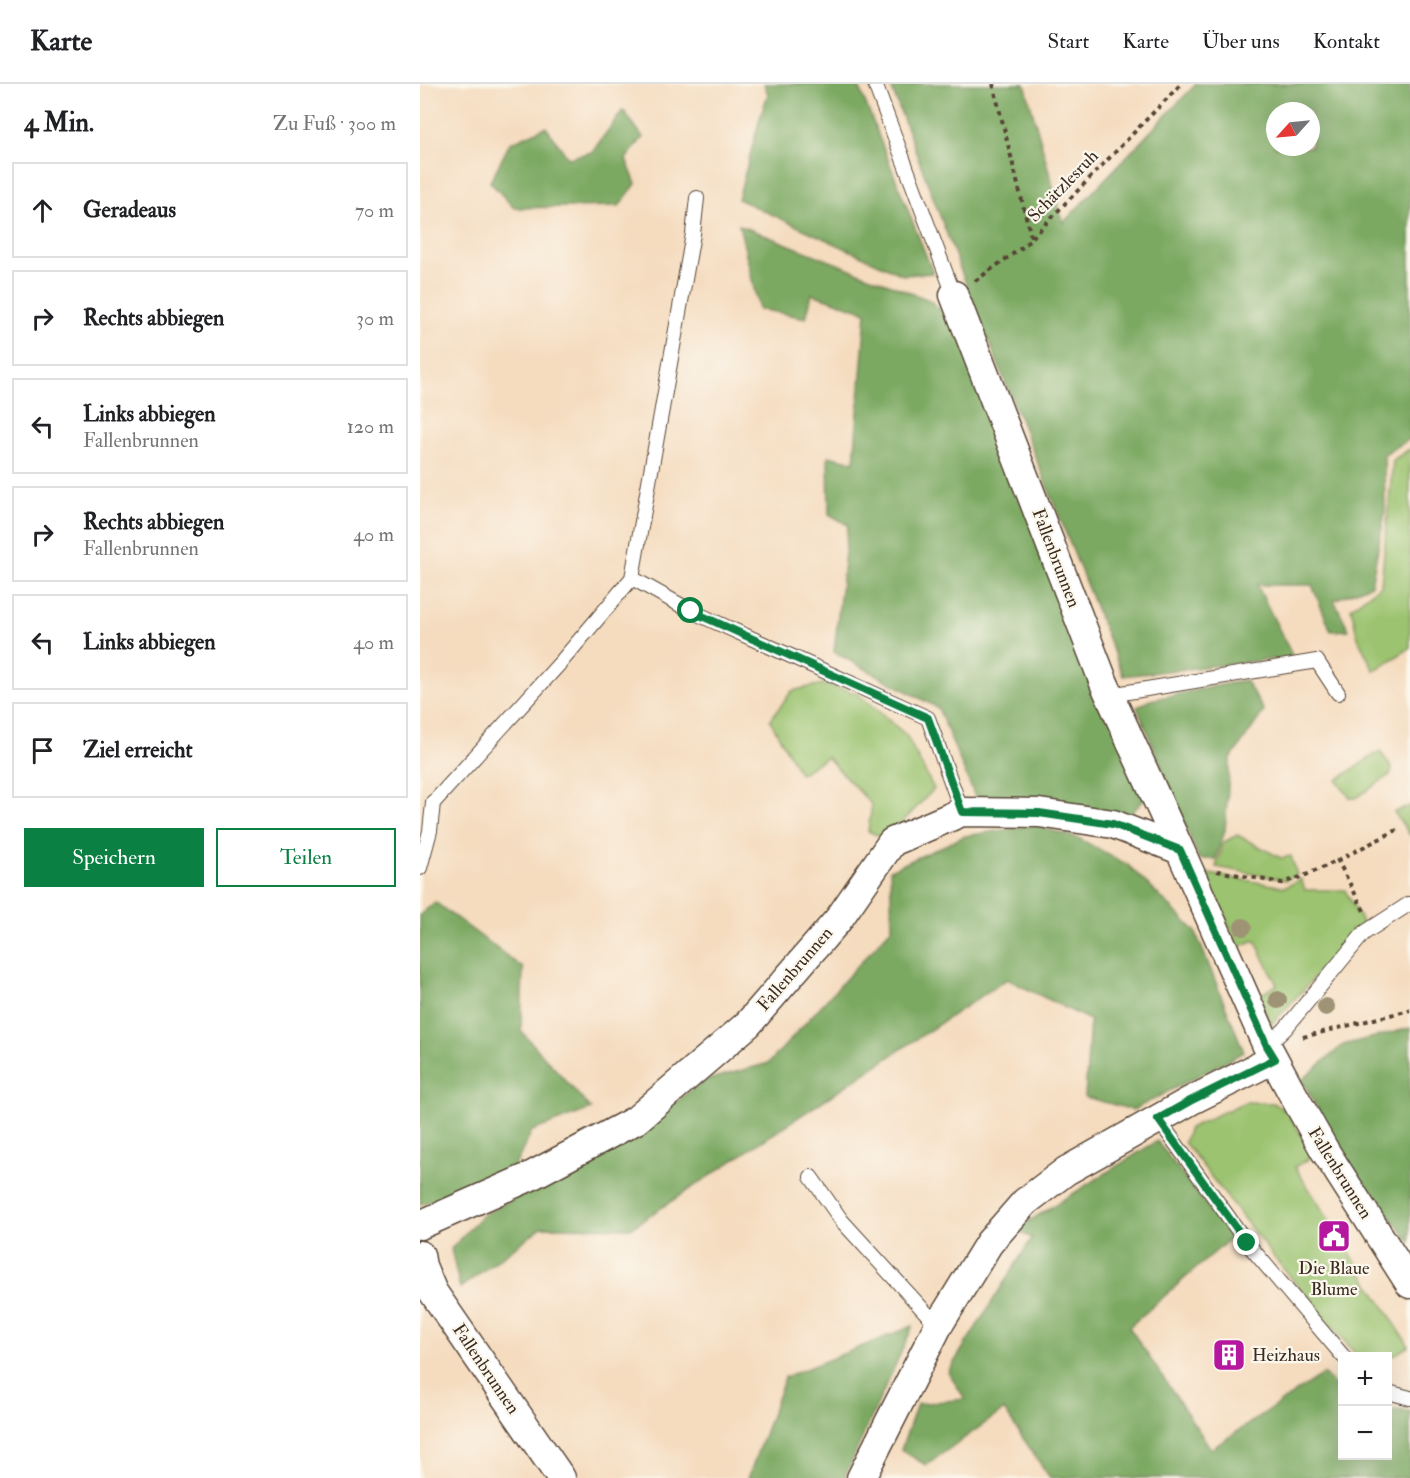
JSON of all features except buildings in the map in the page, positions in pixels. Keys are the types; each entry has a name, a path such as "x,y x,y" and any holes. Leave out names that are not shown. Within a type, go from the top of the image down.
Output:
{"street":[{"name":"Fallenbrunnen","path":"954,295 1110,695 1271,1052 1325,1150 1410,1284"},
{"name":"Fallenbrunnen","path":"420,1225 529,1177 636,1120 748,1024 838,920 892,842 962,812 1039,813 1113,824 1183,857"},
{"path":"861,1478 938,1326 989,1243 1025,1202 1066,1171 1271,1052"},
{"name":"Fallenbrunnen","path":"421,1263 433,1292 561,1478"}],"lane":[{"path":"875,84 954,295"},
{"path":"420,868 430,831 433,803 561,662 632,578 693,234 697,198"},
{"path":"632,578 691,611 928,718 962,812"},
{"path":"1110,695 1317,662 1338,693"},
{"path":"1271,1052 1285,1029 1364,933 1410,904"},
{"path":"1158,1119 1247,1243 1340,1352"},
{"path":"811,1177 842,1221 938,1326"},
{"path":"1392,1393 1410,1398"}],"path":[{"path":"993,84 1031,237"},
{"name":"Schätzlesruh","path":"954,295 1024,246 1181,84"},
{"path":"1183,857 1282,883 1304,876 1401,828"},
{"path":"1337,859 1373,927"},
{"path":"1271,1052 1410,1010"}],"green space":[{"path":"764,84 858,84 933,273 903,275 738,199 768,94"},
{"path":"890,84 1025,84 1063,223 1196,84 1410,84 1410,439 1384,454 1385,512 1371,585 1334,600 1349,630 1331,631 1312,585 1257,585 1293,657 1123,676 964,279"},
{"path":"623,110 643,137 626,159 636,184 619,206 514,208 490,182 510,143 546,127 568,158 592,152"},
{"path":"739,225 929,300 953,321 1146,798 1129,815 976,799 938,708 834,652 848,525 829,514 828,456 854,462 866,312 812,294 806,318 759,309"},
{"path":"1410,449 1410,648 1374,671 1358,638 1351,608 1381,585 1393,460"},
{"path":"1245,680 1264,711 1230,760 1225,830 1216,859 1199,859 1137,707 1150,700"},
{"path":"823,684 857,693 906,735 934,789 886,839 868,831 872,805 827,757 800,774 770,720 792,691"},
{"path":"1380,751 1392,769 1391,774 1356,798 1350,798 1337,780"},
{"path":"1410,806 1410,835 1394,812"},
{"path":"1034,825 1080,839 1128,865 1195,931 1244,1052 1133,1110 1085,1097 1090,1020 1007,979 631,1228 542,1227 460,1288 451,1249 481,1216 630,1137 703,1081 769,1063 892,928 890,870 965,836"},
{"path":"1237,835 1281,858 1291,856 1297,875 1285,880 1216,867 1224,842"},
{"path":"1204,873 1285,887 1301,879 1305,890 1345,890 1363,924 1271,1025 1258,996 1277,985 1255,940 1239,947"},
{"path":"435,902 523,968 521,1031 591,1109 532,1131 512,1172 420,1205 420,915"},
{"path":"1410,1028 1410,1242 1345,1160 1302,1080 1343,1045"},
{"path":"1245,1102 1273,1103 1288,1113 1314,1156 1295,1167 1409,1346 1392,1357 1392,1352 1354,1352 1276,1260 1184,1142 1189,1128"},
{"path":"1157,1141 1231,1238 1129,1327 1211,1449 1323,1374 1338,1387 1338,1460 1392,1460 1392,1410 1410,1411 1410,1478 1050,1478 1004,1410 926,1465 901,1450 917,1404 965,1399 948,1372 1032,1238 1015,1230"},
{"path":"913,1326 844,1478 748,1478 785,1377"}],"place":[{"name":"Die Blaue Blume","path":"1334,1236"},
{"name":"Heizhaus","path":"1229,1355"}],"route":[{"path":"691,611 928,718 962,812 1039,813 1113,824 1180,850 1267,1046 1275,1059 1158,1119 1247,1243"}]}
